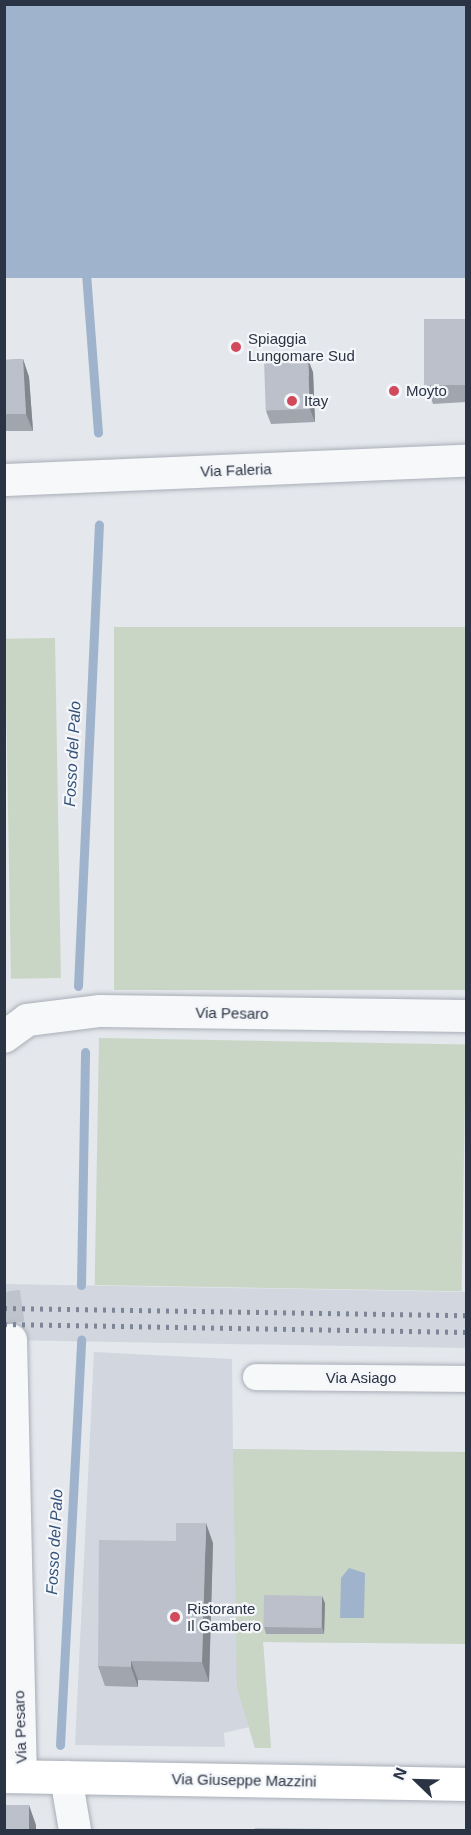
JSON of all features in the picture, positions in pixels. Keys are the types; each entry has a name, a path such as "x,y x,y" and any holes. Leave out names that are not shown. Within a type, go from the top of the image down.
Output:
{"main road":[{"name":"Via Giuseppe Mazzini","path":"13,1776 466,1784"}],"street":[{"name":"Via Faleria","path":"4,480 466,461"},
{"name":"Via Pesaro","path":"4,1037 27,1020 100,1011 466,1016"},
{"name":"Via Pesaro","path":"8,1345 13,1776"},
{"name":"Via Asiago","path":"256,1377 466,1379"},
{"path":"66,1777 75,1830"}],"shaded area":[{"path":"5,1284 466,1292 465,1348 4,1340"},
{"path":"94,1352 232,1359 233,1449 392,1451 389,1643 263,1642 271,1748 255,1748 249,1727 224,1733 225,1747 75,1745"}],"green space":[{"path":"114,627 466,627 466,990 114,990"},
{"path":"55,638 61,978 11,979 5,639"},
{"path":"99,1038 466,1044 462,1291 95,1285"},
{"path":"233,1449 466,1452 466,1644 263,1642 271,1748 255,1748 237,1688"}],"water":[{"path":"5,4 466,4 466,278 5,278"},
{"path":"349,1568 365,1573 364,1618 340,1618 341,1578"}],"building":[{"path":"424,319 466,319 466,385 424,385"},
{"path":"23,359 26,414 4,414 4,360"},
{"path":"308,359 310,409 266,411 264,361"},
{"path":"176,1523 206,1523 202,1662 131,1661 131,1667 98,1666 99,1540 176,1541"},
{"path":"264,1595 322,1596 321,1628 263,1627"},
{"path":"4,1805 29,1805 29,1830 4,1830"},
{"path":"255,1828 407,1830 255,1830"}],"waterway":[{"name":"Fosso del Palo","path":"86,273 98,433"},
{"name":"Fosso del Palo","path":"78,986 99,524"},
{"name":"Fosso del Palo","path":"81,1285 85,1052"},
{"name":"Fosso del Palo","path":"60,1745 81,1340"}],"tunnel":[{"path":"4,1292 11,1340"}],"railway":[{"path":"4,1308 466,1315"},
{"path":"4,1324 466,1332"}],"place":[{"name":"Spiaggia Lungomare Sud","path":"236,347"},
{"name":"Moyto","path":"394,391"},
{"name":"Itay","path":"292,401"},
{"name":"Ristorante Il Gambero","path":"175,1617"}]}
